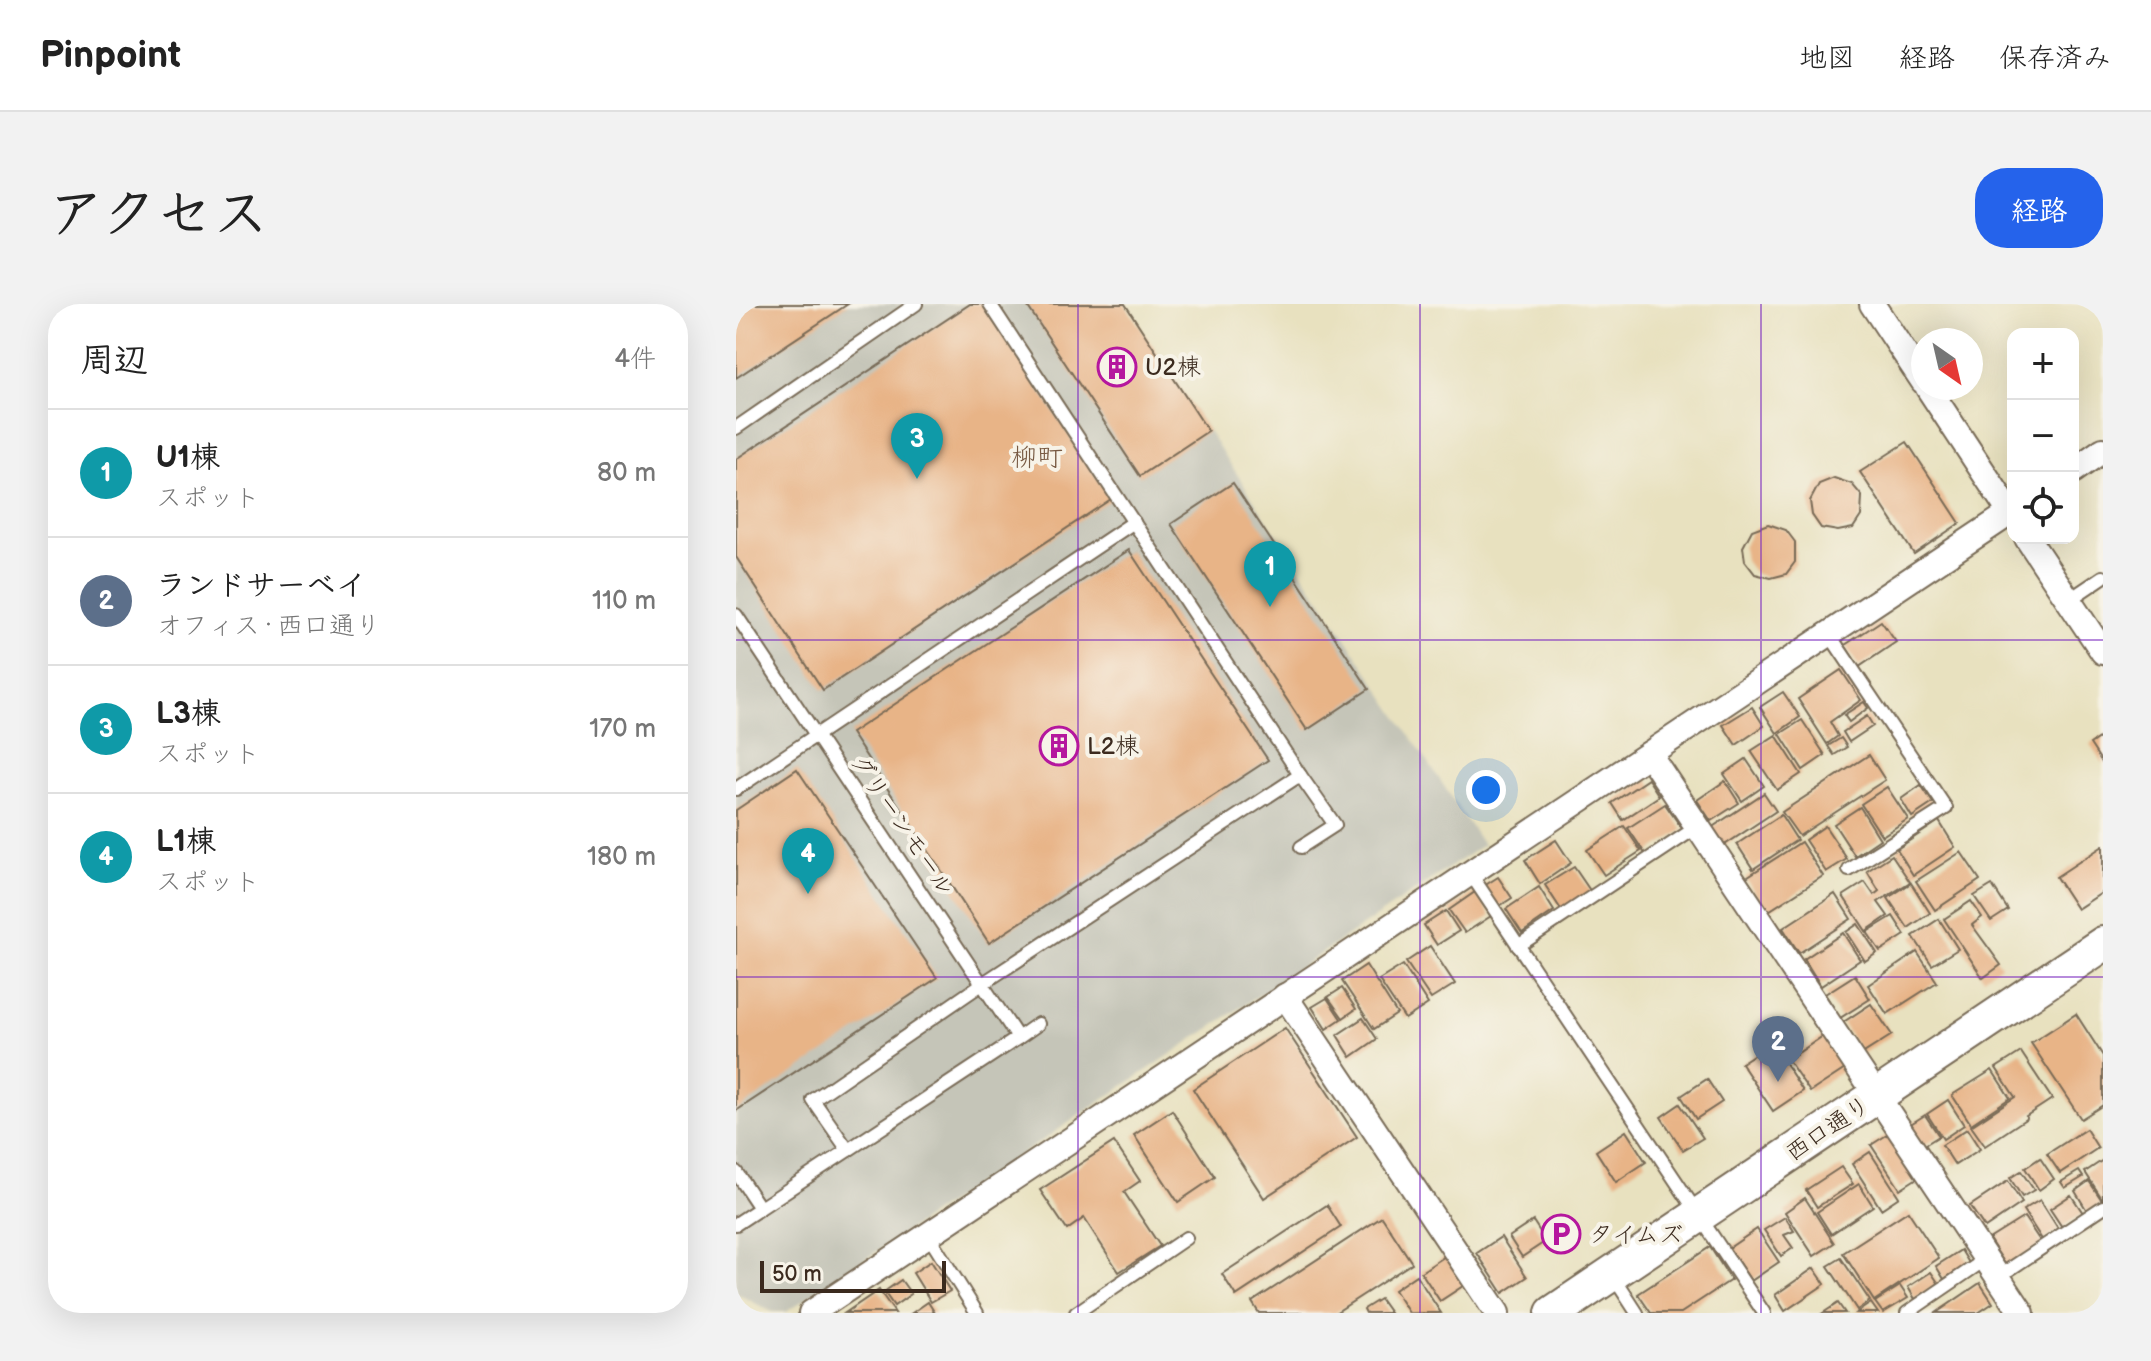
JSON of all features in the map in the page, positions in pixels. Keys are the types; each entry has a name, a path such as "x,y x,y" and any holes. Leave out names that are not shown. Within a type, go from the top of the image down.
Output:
{"main road":[{"name":"西口通り","path":"1553,1313 2103,944"}],"street":[{"path":"1872,304 1911,363"},
{"path":"1936,400 2007,506"},
{"path":"2079,467 2103,450"},
{"path":"811,1313 2007,517"},
{"path":"2031,544 2103,652"},
{"path":"1649,754 2022,1313"},
{"path":"1285,996 1497,1313"}],"lane":[{"path":"736,428 916,304"},
{"path":"990,304 1335,825 1301,847"},
{"path":"736,789 1134,522"},
{"path":"2069,600 2103,577"},
{"name":"グリーンモール","path":"736,615 1018,1038"},
{"path":"1829,634 1946,808 1849,870"},
{"path":"848,1150 813,1100 982,984 1300,775"},
{"path":"1518,946 1697,827"},
{"path":"1470,873 1764,1313"},
{"path":"736,1224 1038,1024"},
{"path":"736,1172 760,1208"},
{"path":"1907,1313 2103,1207"},
{"path":"928,1235 977,1313"},
{"path":"1076,1313 1186,1238"},
{"path":"1611,1274 1637,1313"}],"shaded area":[{"path":"736,304 1124,304 1483,845 786,1312 772,1312 736,1293"}],"building":[{"path":"736,304 848,304 736,378"},
{"path":"970,304 983,304 1111,499 823,690 736,557 736,459"},
{"name":"U2棟","path":"1026,304 1125,304 1208,431 1140,476"},
{"path":"1907,442 1960,523 1914,554 1860,472"},
{"path":"1834,478 1852,484 1862,496 1861,516 1853,528 1838,531 1821,528 1812,515 1810,501 1819,484"},
{"path":"1233,483 1369,689 1307,730 1171,524"},
{"path":"1768,524 1786,530 1795,542 1795,562 1786,574 1771,578 1755,574 1745,561 1743,547 1752,530"},
{"name":"L2棟","path":"1129,550 1268,760 989,943 851,733"},
{"path":"1881,621 1896,642 1859,667 1845,645"},
{"path":"1841,670 1861,700 1830,722 1838,736 1827,744 1798,699"},
{"path":"1783,692 1800,717 1777,733 1760,707"},
{"path":"1864,702 1868,708 1849,722 1844,715"},
{"path":"1752,707 1764,726 1736,745 1723,725"},
{"path":"1867,716 1873,726 1849,742 1843,732"},
{"path":"1802,720 1825,755 1803,770 1780,734"},
{"path":"1776,735 1801,774 1777,790 1751,751"},
{"path":"2103,735 2103,764 2090,744"},
{"path":"1841,738 1847,747 1834,755 1828,746"},
{"path":"1869,755 1885,780 1799,836 1782,812"},
{"path":"1746,759 1764,786 1742,801 1724,774"},
{"path":"797,769 937,978 736,1111 736,810"},
{"path":"1648,779 1659,796 1623,820 1612,803"},
{"path":"1725,781 1739,803 1711,821 1697,800"},
{"path":"1921,785 1933,803 1912,817 1901,799"},
{"path":"1887,787 1908,819 1882,836 1861,804"},
{"path":"1764,793 1776,811 1723,846 1711,828"},
{"path":"1665,804 1683,830 1646,855 1628,828"},
{"path":"1860,807 1880,839 1855,856 1834,824"},
{"path":"1781,815 1797,840 1753,869 1737,844"},
{"path":"1939,821 1955,847 1913,875 1897,849"},
{"path":"1624,826 1641,851 1604,875 1587,850"},
{"path":"1825,826 1847,859 1826,872 1805,840"},
{"path":"1556,840 1571,863 1540,884 1525,860"},
{"path":"1801,842 1823,876 1767,912 1745,878"},
{"path":"2103,846 2103,892 2077,909 2056,877"},
{"path":"1961,852 1980,880 1935,910 1916,881"},
{"path":"1892,855 1910,882 1878,902 1888,916 1866,931 1843,896 1865,882 1874,895 1879,891 1867,871"},
{"path":"1574,867 1591,892 1562,911 1545,885"},
{"path":"1498,877 1512,898 1498,907 1484,886"},
{"path":"1911,883 1930,913 1908,928 1888,898"},
{"path":"1992,885 2008,910 1991,921 1974,896"},
{"path":"1539,887 1554,911 1522,933 1506,909"},
{"path":"1475,892 1491,916 1465,933 1449,910"},
{"path":"1835,894 1851,919 1799,953 1783,928"},
{"path":"1971,901 1982,917 1972,925 2001,965 1983,978 1944,919"},
{"path":"1446,911 1459,931 1437,945 1424,925"},
{"path":"1893,916 1905,935 1880,951 1867,932"},
{"path":"1939,919 1958,949 1932,965 1913,936"},
{"path":"1858,924 1877,953 1865,961 1846,932"},
{"path":"1843,933 1860,960 1821,986 1804,959"},
{"path":"1430,946 1455,984 1431,999 1406,962"},
{"path":"1917,952 1937,982 1887,1014 1868,985"},
{"path":"1366,965 1397,1014 1374,1029 1342,981"},
{"path":"1403,965 1428,1004 1405,1019 1379,980"},
{"path":"1855,975 1870,999 1840,1018 1825,994"},
{"path":"1342,988 1356,1009 1343,1018 1328,997"},
{"path":"1327,998 1341,1019 1326,1029 1312,1007"},
{"path":"1871,1004 1892,1035 1862,1054 1842,1023"},
{"path":"2076,1014 2103,1056 2103,1105 2081,1119 2031,1043"},
{"path":"1363,1018 1377,1039 1351,1057 1337,1035"},
{"path":"1285,1028 1357,1137 1264,1198 1193,1089"},
{"path":"1823,1036 1845,1069 1810,1092 1788,1060"},
{"path":"1772,1043 1803,1091 1773,1111 1741,1063"},
{"path":"2021,1052 2052,1099 1985,1146 1971,1126 2015,1097 1996,1068"},
{"path":"1992,1070 2010,1098 1971,1124 1952,1095"},
{"path":"1707,1079 1722,1102 1696,1119 1681,1096"},
{"path":"1948,1100 1964,1125 1943,1139 1927,1114"},
{"path":"1680,1104 1703,1138 1683,1150 1661,1117"},
{"path":"1172,1110 1215,1177 1178,1202 1134,1135"},
{"path":"1925,1115 1939,1136 1923,1146 1909,1125"},
{"path":"1967,1129 1980,1149 1955,1165 1942,1145"},
{"path":"2086,1129 2098,1148 2060,1173 2047,1154"},
{"path":"1626,1131 1646,1162 1616,1182 1596,1151"},
{"path":"1893,1131 1922,1175 1900,1189 1871,1145"},
{"path":"1114,1142 1140,1181 1124,1192 1160,1246 1119,1272 1084,1218 1067,1230 1040,1190"},
{"path":"1870,1152 1899,1197 1881,1209 1852,1164"},
{"path":"2040,1158 2054,1179 2039,1190 2025,1168"},
{"path":"2103,1160 2103,1200 2085,1172"},
{"path":"1841,1167 1853,1184 1817,1207 1806,1190"},
{"path":"2021,1171 2034,1190 2022,1197 2010,1178"},
{"path":"2079,1171 2083,1177 2065,1188 2061,1182"},
{"path":"2008,1181 2022,1203 1985,1228 1970,1206"},
{"path":"2089,1181 2103,1202 2089,1214 2075,1191"},
{"path":"1859,1184 1873,1206 1831,1234 1817,1212"},
{"path":"2071,1195 2083,1213 2062,1227 2050,1209"},
{"path":"1805,1198 1834,1243 1814,1256 1785,1212"},
{"path":"2040,1200 2059,1230 2043,1241 2023,1210"},
{"path":"1327,1205 1341,1227 1236,1296 1222,1274"},
{"path":"1908,1211 1939,1258 1874,1301 1843,1253"},
{"path":"1382,1217 1412,1263 1335,1313 1259,1313 1252,1302"},
{"path":"1785,1217 1794,1231 1784,1235 1793,1248 1781,1256 1764,1230"},
{"path":"2024,1217 2042,1244 2007,1267 1989,1239"},
{"path":"1533,1221 1546,1241 1522,1257 1509,1237"},
{"path":"1757,1229 1779,1262 1751,1281 1729,1248"},
{"path":"1501,1237 1527,1277 1503,1293 1477,1253"},
{"path":"1710,1247 1731,1280 1681,1313 1651,1313 1638,1294"},
{"path":"1961,1250 1969,1263 1944,1279 1936,1266"},
{"path":"1447,1255 1466,1284 1440,1301 1421,1272"},
{"path":"1841,1258 1870,1301 1857,1310 1828,1266"},
{"path":"931,1261 950,1291 931,1302 913,1273"},
{"path":"1814,1268 1825,1284 1785,1311 1775,1295"},
{"path":"1931,1272 1939,1284 1915,1299 1908,1287"},
{"path":"1416,1275 1441,1313 1409,1313 1394,1290"},
{"path":"901,1280 911,1294 894,1306 884,1292"},
{"path":"1980,1283 1993,1303 1978,1313 1936,1313"},
{"path":"1900,1286 1908,1298 1883,1313 1875,1302"},
{"path":"879,1290 895,1313 845,1313"},
{"path":"1380,1299 1390,1313 1366,1313 1364,1309"},
{"path":"928,1302 935,1313 912,1313"},
{"path":"1838,1303 1845,1313 1823,1313"},
{"path":"1871,1303 1878,1313 1856,1313"}],"place":[{"name":"U2棟","path":"1117,367"},
{"name":"L3棟","path":"917,479"},
{"name":"U1棟","path":"1270,607"},
{"name":"L2棟","path":"1059,746"},
{"name":"L1棟","path":"808,894"},
{"name":"ランドサーベイ","path":"1778,1082"},
{"name":"タイムズ","path":"1561,1234"}],"district":[{"name":"柳町","path":"1037,458"}]}
